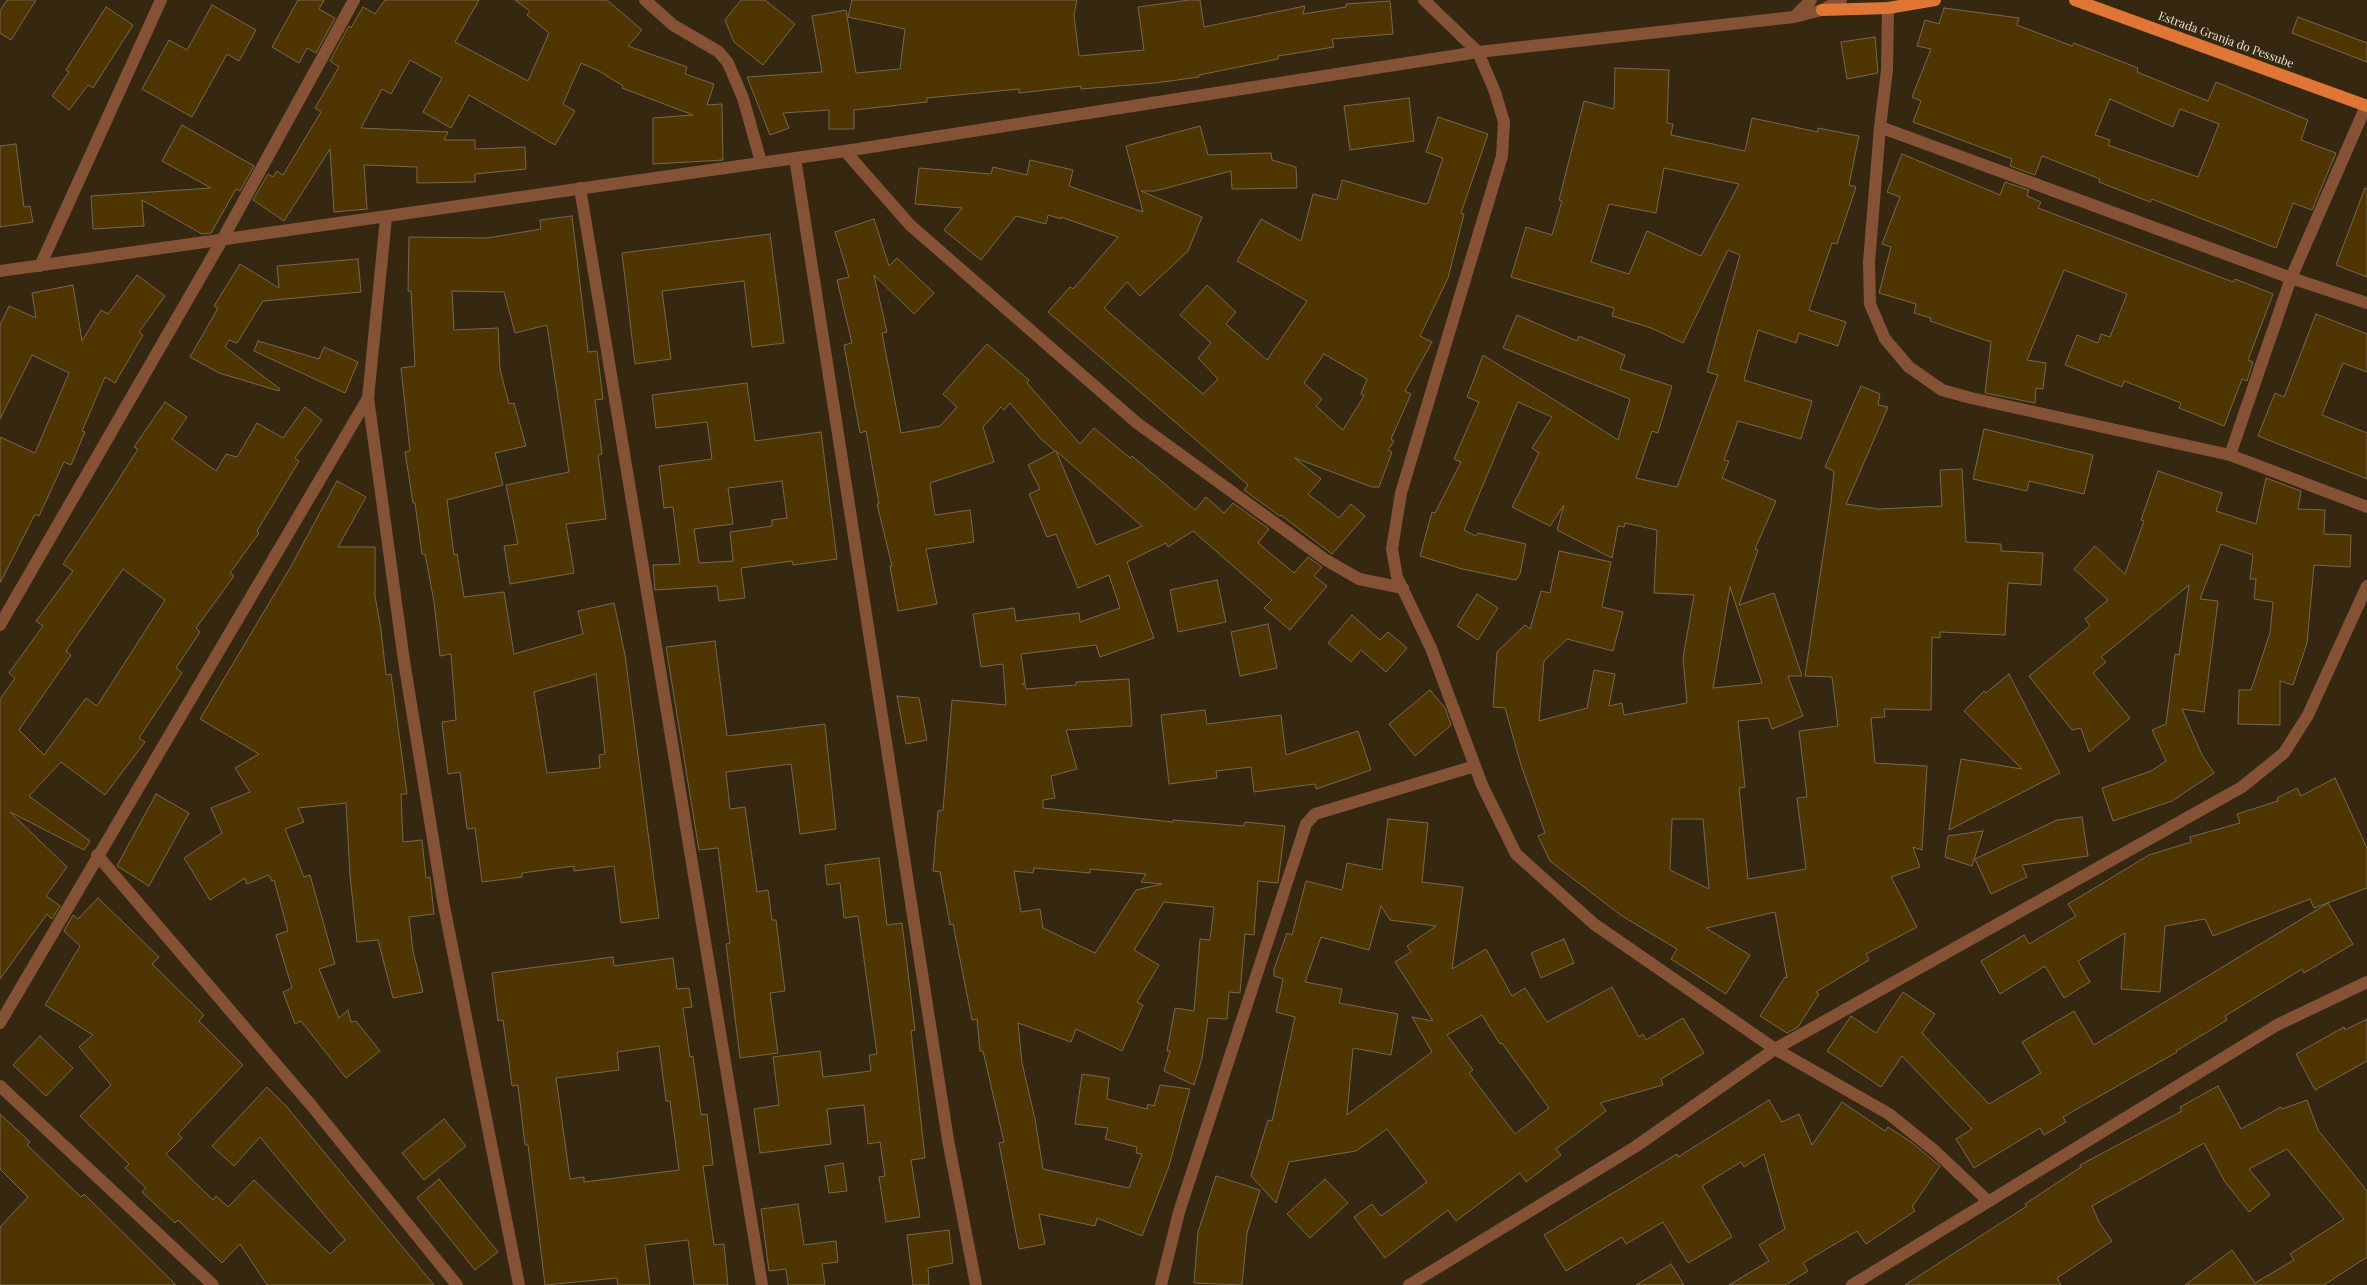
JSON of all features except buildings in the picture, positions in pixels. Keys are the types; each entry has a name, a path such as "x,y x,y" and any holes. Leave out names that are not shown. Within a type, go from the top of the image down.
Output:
{"main road":[{"path":"1822,10 1888,8 1935,0"},
{"name":"Estrada Granja do Pessube","path":"2075,0 2367,106"}],"street":[{"path":"40,266 161,0"},
{"path":"0,625 222,240 354,0"},
{"path":"644,0 673,25 719,52 728,63 743,98 761,162"},
{"path":"1424,0 1478,52 1495,92 1504,122 1502,156 1401,493 1392,549 1397,577 1431,648 1482,785 1516,854 1594,924 1775,1049 1889,1114 1935,1151 1988,1201"},
{"path":"1794,17 1811,0"},
{"path":"0,272 845,151 1478,52 1794,17 1822,10 1840,0"},
{"path":"1888,8 1888,70 1880,126 1869,262 1870,304 1886,339 1909,367 1942,390 2230,455 2367,507"},
{"path":"2230,455 2292,278 2367,106"},
{"path":"1880,126 2292,278 2367,303"},
{"path":"845,151 910,225 1138,423 1326,560 1359,579 1403,588"},
{"path":"795,158 948,1140 976,1285"},
{"path":"580,188 762,1285"},
{"path":"386,218 368,398 404,661 443,901 519,1285"},
{"path":"0,1023 97,855 368,398"},
{"path":"1409,1285 1635,1147 1775,1049 2242,787 2284,753 2308,716 2367,586"},
{"path":"1161,1285 1179,1212 1306,824 1315,814 1475,766"},
{"path":"97,855 311,1105 456,1285"},
{"path":"1852,1285 2277,1025 2367,982"},
{"path":"0,1086 213,1285"}]}
